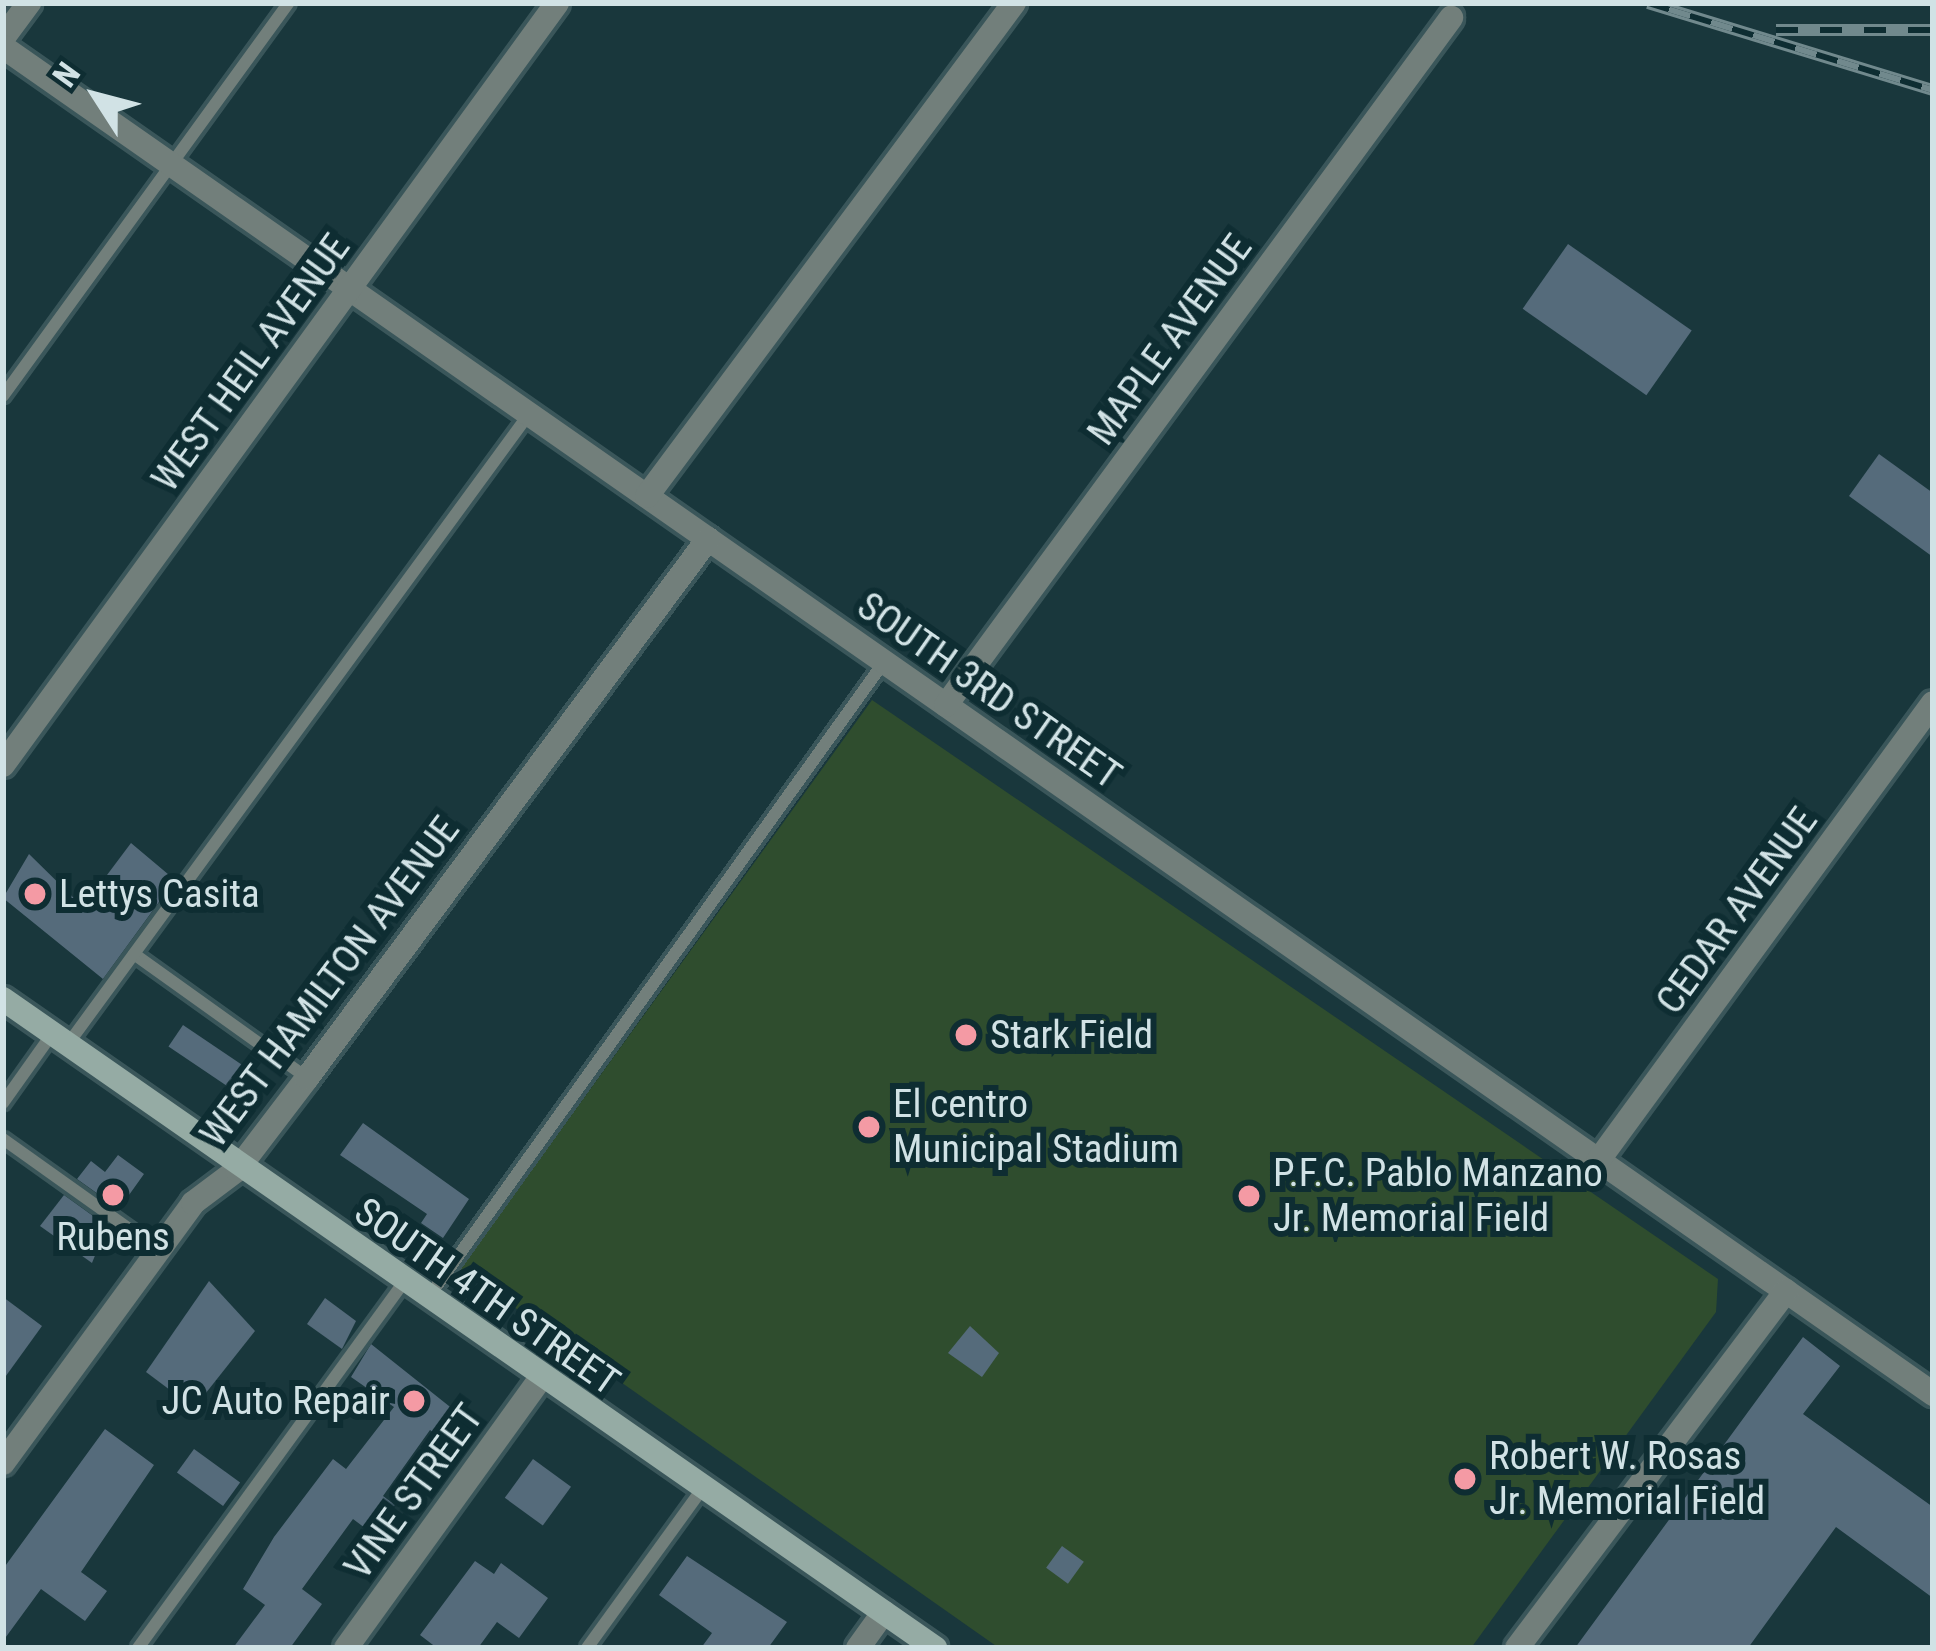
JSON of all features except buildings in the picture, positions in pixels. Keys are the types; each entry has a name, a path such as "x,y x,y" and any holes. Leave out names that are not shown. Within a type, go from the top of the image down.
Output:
{"main road":[{"name":"SOUTH 4TH STREET","path":"3,999 237,1170 935,1648"}],"street":[{"path":"3,42 29,3"},
{"name":"WEST HEIL AVENUE","path":"3,765 557,3"},
{"path":"647,496 1014,3"},
{"name":"MAPLE AVENUE","path":"946,705 1451,18"},
{"name":"SOUTH 3RD STREET","path":"3,42 1933,1394"},
{"name":"WEST HAMILTON AVENUE","path":"3,1463 193,1203 237,1170 708,539"},
{"name":"CEDAR AVENUE","path":"1598,1160 1933,703"},
{"path":"1517,1648 1786,1291"},
{"name":"VINE STREET","path":"346,1648 542,1378"},
{"path":"858,1648 884,1612"}],"lane":[{"path":"3,397 289,3"},
{"path":"3,1103 134,954 530,414"},
{"path":"427,1299 884,662"},
{"path":"134,954 307,1078"},
{"path":"3,1139 157,1249"},
{"path":"138,1648 403,1283"},
{"path":"587,1648 702,1490"}],"green space":[{"path":"872,700 1718,1279 1716,1312 1471,1648 999,1648 460,1269"}],"railway":[{"path":"1648,3 1933,90"},
{"path":"1776,30 1933,30"}],"place":[{"name":"Lettys Casita","path":"35,894"},
{"name":"Stark Field","path":"966,1035"},
{"name":"El centro Municipal Stadium","path":"869,1127"},
{"name":"Rubens","path":"113,1195"},
{"name":"P.F.C. Pablo Manzano Jr. Memorial Field","path":"1249,1196"},
{"name":"JC Auto Repair","path":"414,1401"},
{"name":"Robert W. Rosas Jr. Memorial Field","path":"1465,1479"}]}
